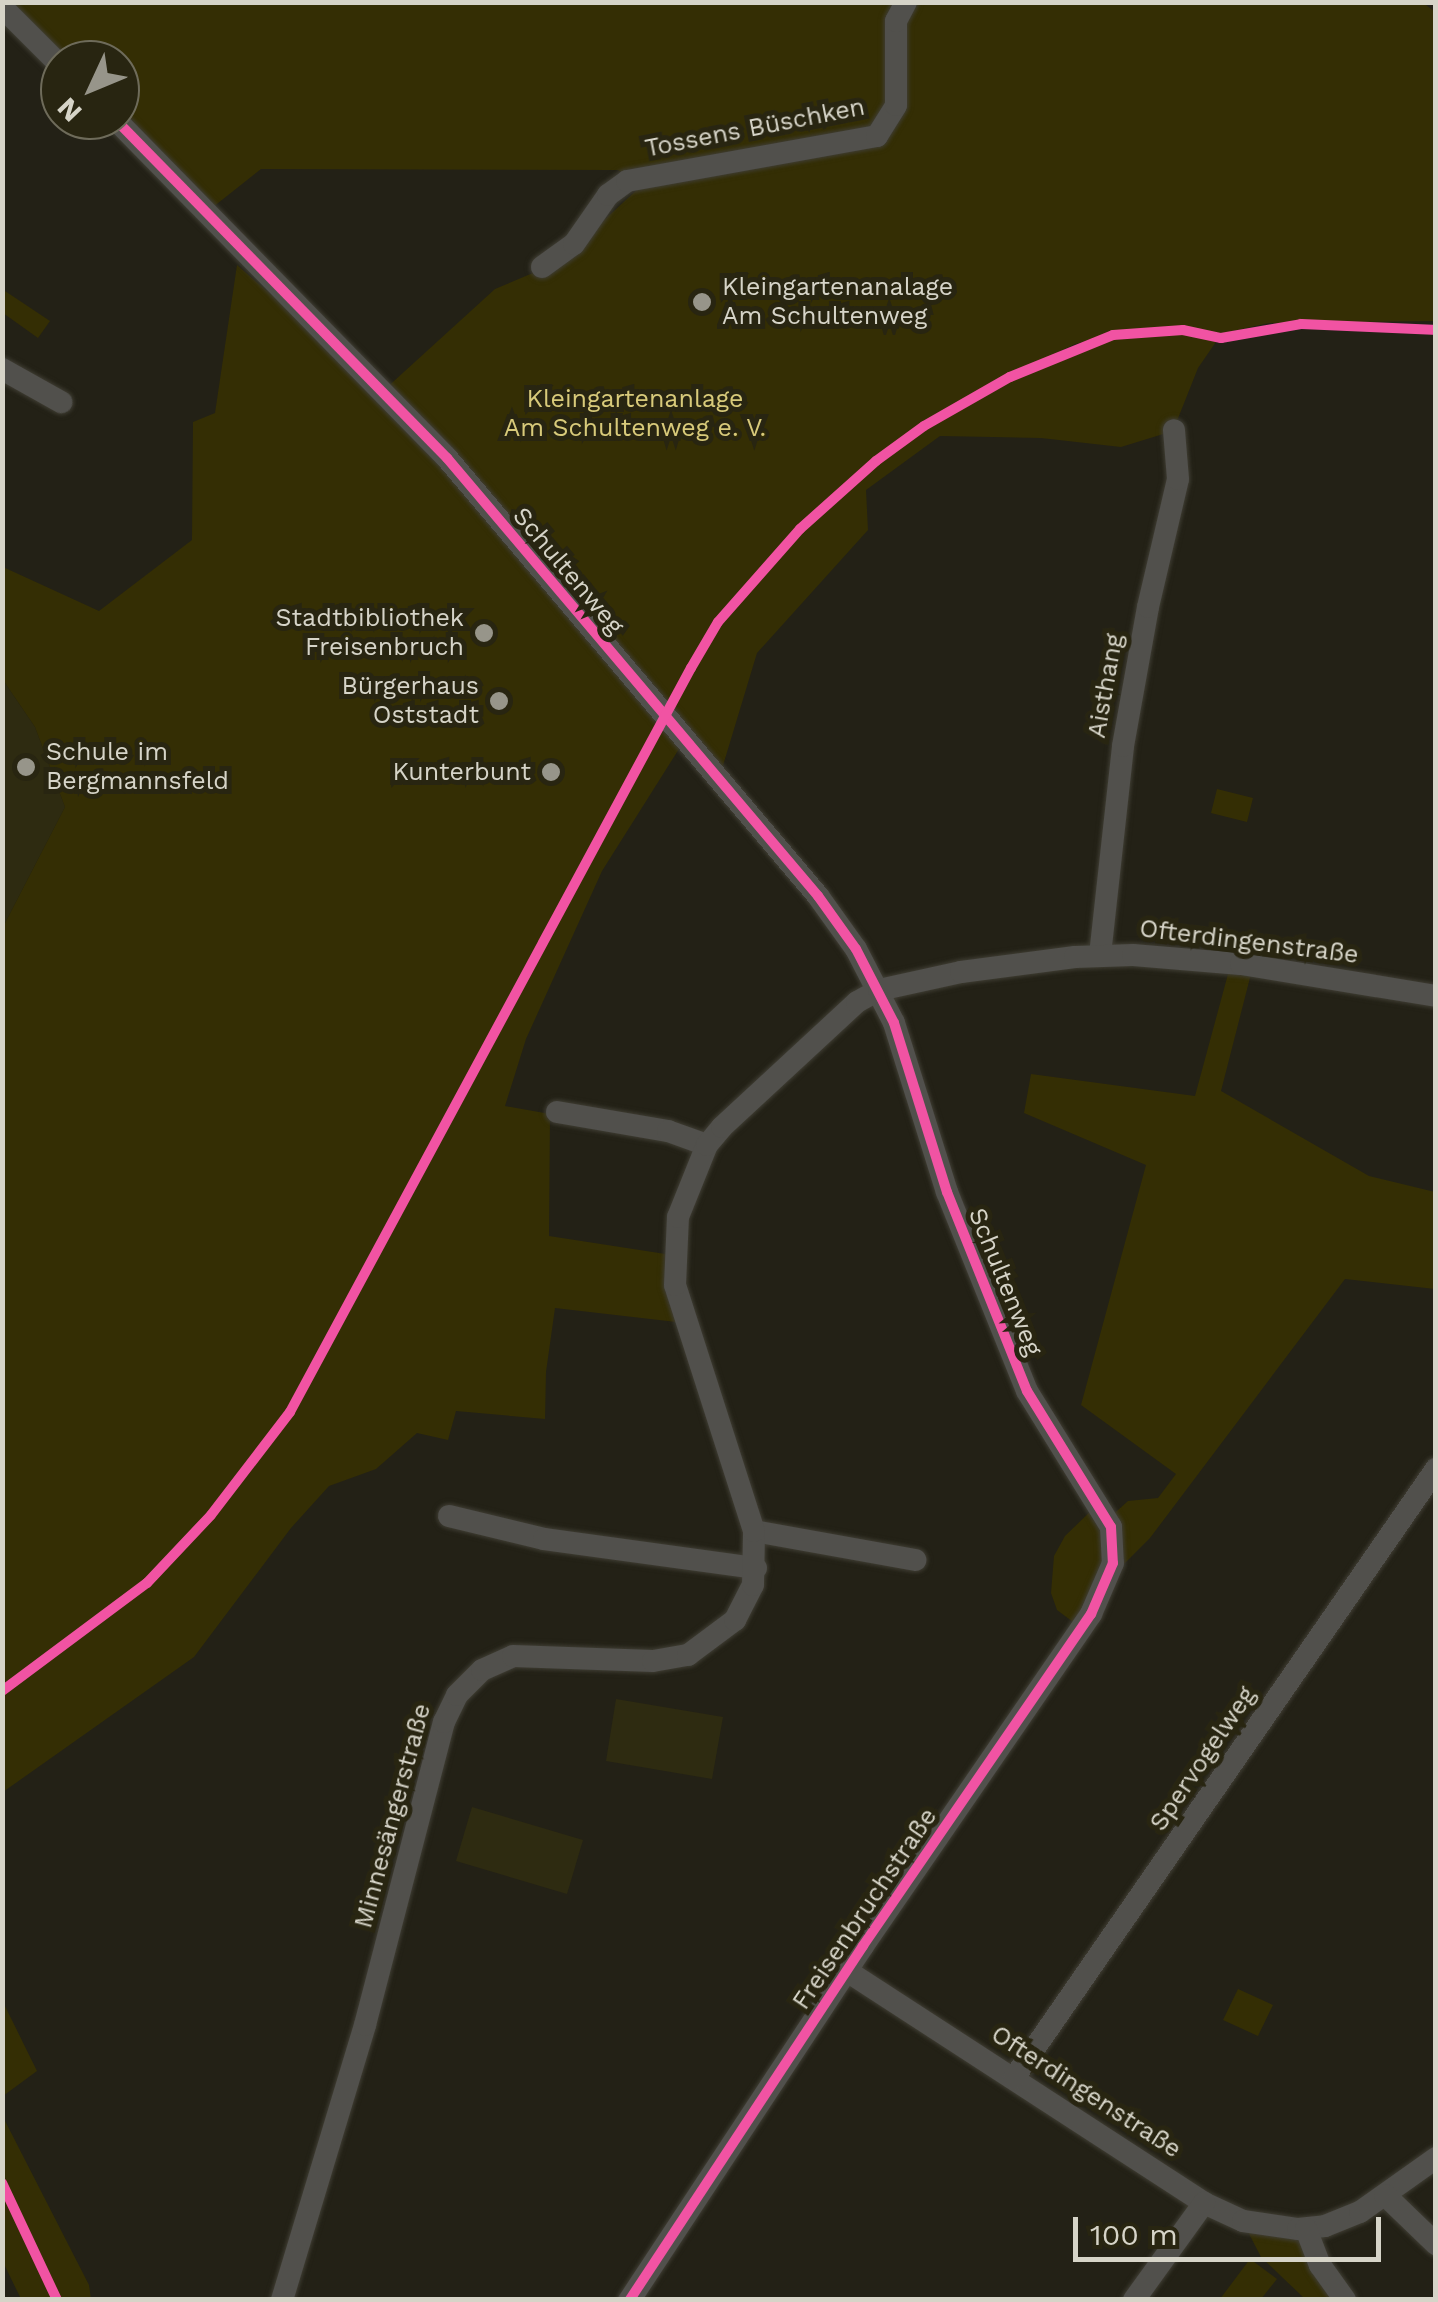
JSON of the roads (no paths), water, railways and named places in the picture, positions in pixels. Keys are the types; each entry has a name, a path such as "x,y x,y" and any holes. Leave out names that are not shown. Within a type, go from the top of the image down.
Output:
{"street":[{"name":"Tossens Büschken","path":"542,267 574,244 608,195 627,181 878,136 896,105 896,21 906,2"},
{"path":"2,8 40,45"},
{"name":"Schultenweg","path":"136,140 464,476 752,823 816,892 879,990 906,1056 948,1192 1027,1391 1098,1503 1112,1534"},
{"path":"2,369 61,402"},
{"name":"Aisthang","path":"1100,955 1126,727 1178,479 1174,430"},
{"name":"Ofterdingenstraße","path":"879,990 990,967 1100,955 1241,964 1436,996"},
{"name":"Minnesängerstraße","path":"282,2300 361,2038 444,1722 457,1695 482,1670 513,1656 653,1661 688,1656 735,1620 753,1585 754,1531 675,1285 678,1217 706,1145 841,1014 879,990"},
{"path":"558,1112 668,1131 706,1145"},
{"name":"Spervogelweg","path":"1014,2078 1436,1469"},
{"path":"449,1516 544,1538 756,1568"},
{"path":"754,1531 915,1560"},
{"name":"Freisenbruchstraße","path":"630,2300 847,1971 1091,1614 1108,1580 1112,1534"},
{"name":"Ofterdingenstraße","path":"847,1971 1204,2203 1243,2221 1306,2229 1344,2220 1436,2158"},
{"path":"1386,2194 1436,2244"},
{"path":"1134,2300 1204,2203"},
{"path":"1306,2229 1320,2266 1345,2300"}],"place":[{"name":"Kleingartenanalage Am Schultenweg","path":"702,302"},
{"name":"Stadtbibliothek Freisenbruch","path":"484,633"},
{"name":"Bürgerhaus Oststadt","path":"499,701"},
{"name":"Schule im Bergmannsfeld","path":"26,767"},
{"name":"Kunterbunt","path":"551,772"}],"park label":[{"name":"Kleingartenanlage Am Schultenweg e. V.","path":"635,414"}]}
